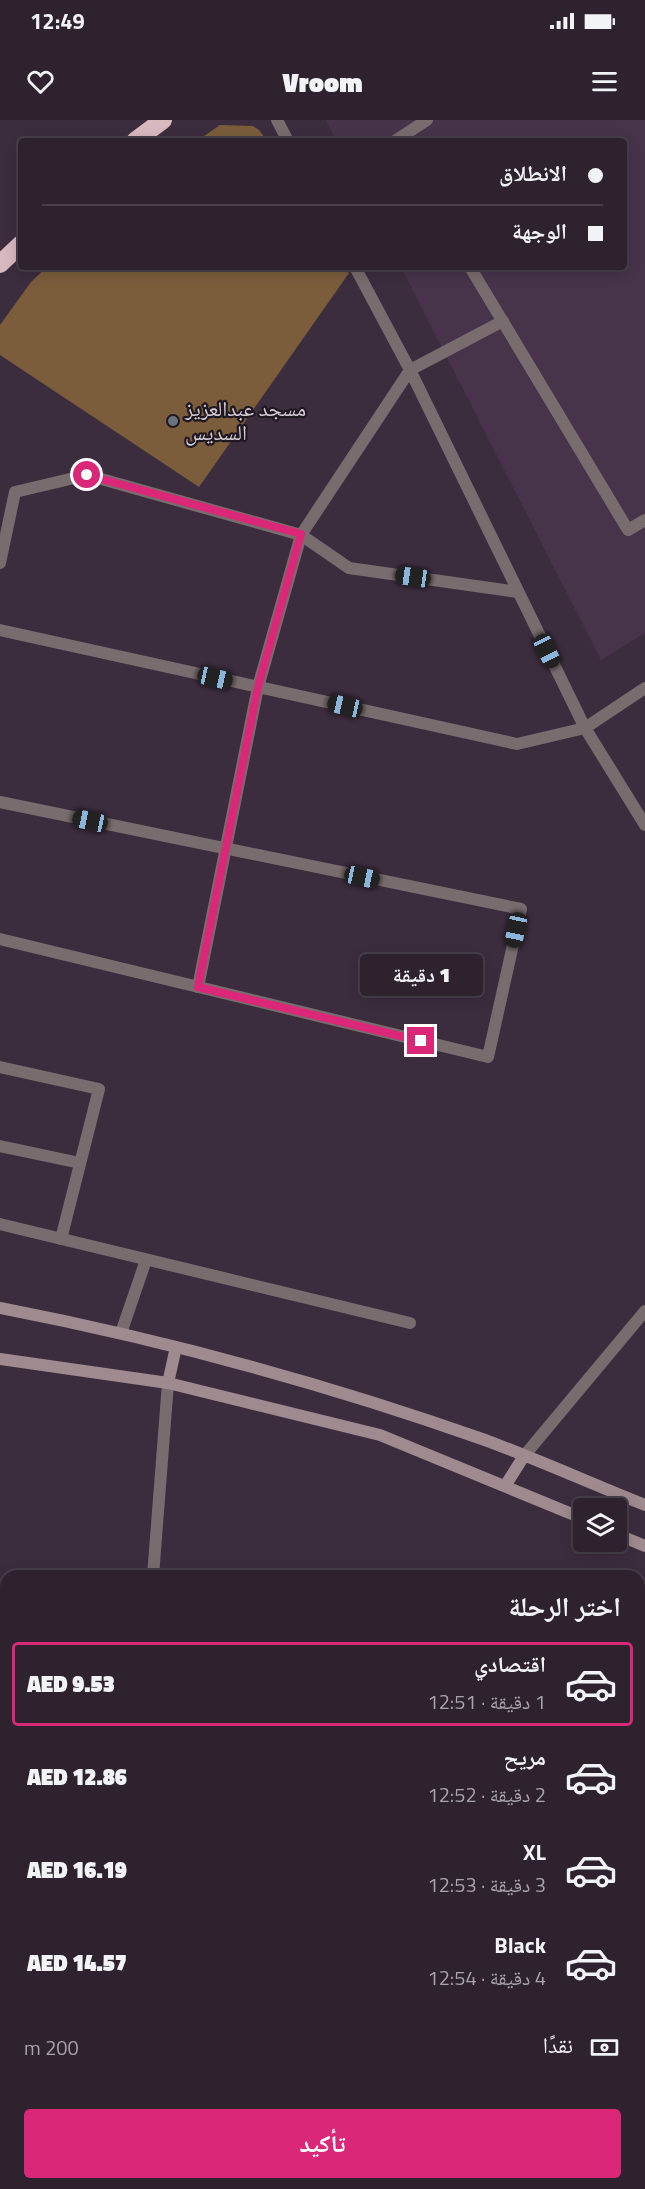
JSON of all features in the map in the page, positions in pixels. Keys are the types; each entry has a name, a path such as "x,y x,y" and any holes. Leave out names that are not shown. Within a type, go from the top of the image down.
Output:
{"highway":[{"path":"139,138 163,120"},
{"path":"0,264 18,247"}],"street":[{"path":"277,120 286,138"},
{"path":"399,138 427,120"},
{"path":"357,270 410,370 585,728 645,825"},
{"path":"472,270 628,530 645,520"},
{"path":"198,987 258,687 301,534 410,370 503,321"},
{"path":"0,563 15,492 87,475 301,534 350,568 518,592"},
{"path":"0,630 517,744 585,728 645,688"},
{"path":"0,802 521,909 488,1057 0,939"},
{"path":"0,1066 99,1089 61,1239"},
{"path":"0,1146 80,1163"},
{"path":"0,1224 410,1323"},
{"path":"121,1333 146,1260"},
{"path":"0,1308 121,1333 303,1380 486,1441 645,1505"},
{"path":"506,1486 524,1456 645,1311"},
{"path":"153,1570 168,1383 176,1347"},
{"path":"0,1359 168,1383 380,1435 573,1514"},
{"path":"627,1539 645,1546"}],"shaded area":[{"path":"326,120 645,120 645,633 601,660 403,270 627,270 627,138 335,138"}],"building":[{"path":"220,125 253,126 265,138 201,138"},
{"name":"مسجد عبدالعزيز السديس","path":"44,270 345,270 349,273 199,487 0,355 0,325 31,282"}],"place":[{"name":"مسجد عبدالعزيز السديس","path":"173,421"}],"route":[{"path":"87,475 301,534 258,687 198,987 421,1041"}]}
